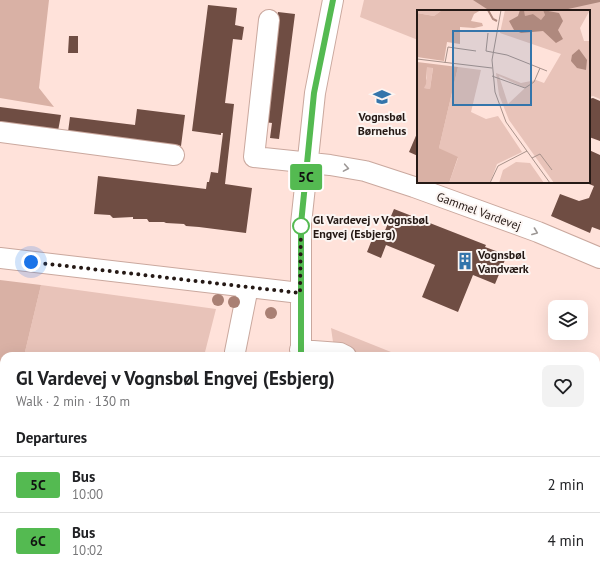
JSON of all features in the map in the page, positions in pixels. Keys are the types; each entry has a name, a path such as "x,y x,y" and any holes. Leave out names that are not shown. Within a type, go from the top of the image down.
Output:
{"street":[{"path":"301,352 301,224 314,93 333,0"},
{"name":"Gammel Vardevej","path":"269,20 254,157 365,171 414,187 538,232 600,258"},
{"path":"0,132 174,155"},
{"path":"0,258 300,293"},
{"path":"235,352 248,287"}],"shaded area":[{"path":"0,0 49,0 39,88 54,107 0,98"},
{"path":"364,0 600,0 600,99 593,96 590,97 590,10 417,10 417,40 360,17"},
{"path":"473,0 600,0 600,2 564,10 488,10"},
{"path":"0,280 41,285 25,352 0,352"},
{"path":"41,285 216,309 205,352 25,352"},
{"path":"331,328 391,352 351,352 334,352"}],"building":[{"path":"208,5 237,8 235,25 244,27 242,40 233,39 225,103 234,104 225,184 252,188 246,233 186,226 184,224 149,222 147,219 133,219 133,217 113,218 110,215 94,214 98,176 206,189 211,172 218,173 223,133 221,133 221,135 192,131"},
{"path":"278,12 295,14 279,139 270,138 272,123 264,122"},
{"path":"69,36 78,36 78,53 68,53"},
{"path":"593,98 600,101 600,141 590,137 590,99"},
{"path":"0,107 61,115 58,131 0,123"},
{"path":"137,109 185,115 181,146 68,132 70,117 135,125"},
{"path":"417,133 417,156 409,152"},
{"path":"590,150 600,155 600,230 592,227 590,233 551,216 560,194 579,201 589,198 594,186 586,183 590,183"},
{"name":"Vognsbøl Vandværk","path":"394,209 486,245 485,247 507,255 495,284 473,275 458,312 422,297 435,265 386,245 381,258 367,252 373,237 381,240"}],"bus line":[{"name":"5C","path":"300,352 301,224 314,93 333,0"}],"place":[{"name":"Vognsbøl Børnehus","path":"382,97"},
{"name":"Gl Vardevej v Vognsbøl Engvej (Esbjerg)","path":"301,226"},
{"name":"Vognsbøl Vandværk","path":"465,261"}],"route":[{"path":"31,262 300,293 301,224 301,226"}]}
